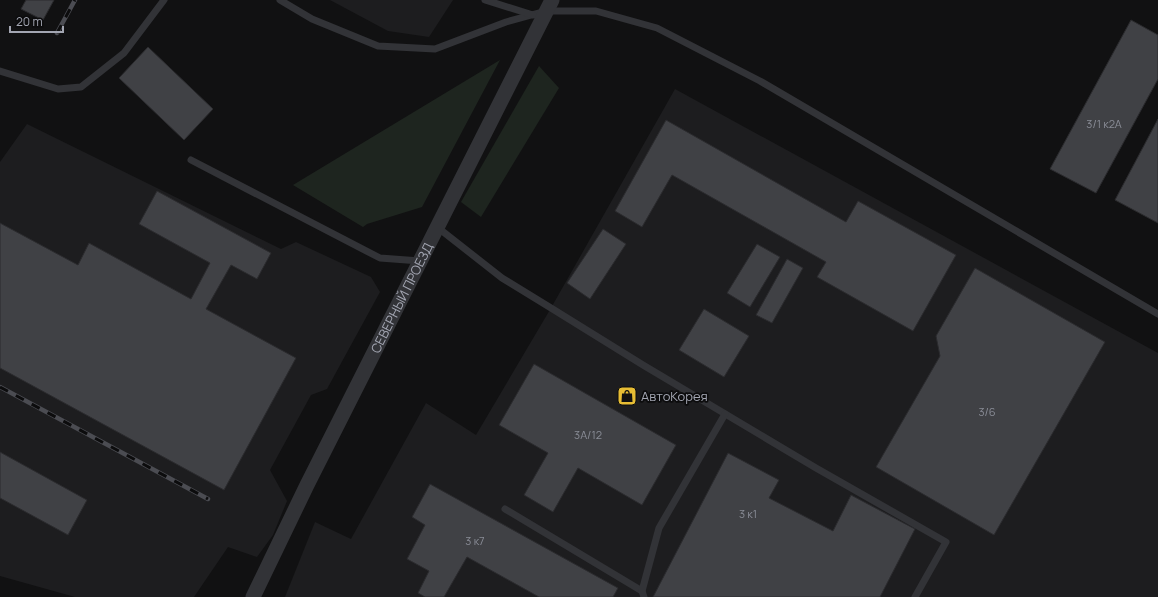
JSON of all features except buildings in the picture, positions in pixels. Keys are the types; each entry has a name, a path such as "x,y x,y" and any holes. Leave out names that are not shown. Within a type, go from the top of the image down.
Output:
{"street":[{"name":"СЕВЕРНЫЙ ПРОЕЗД","path":"252,597 544,9"}],"lane":[{"path":"0,71 58,89 81,87 124,52 164,0"},
{"path":"280,0 312,19 378,46 435,49 544,9"},
{"path":"485,0 544,9 596,11 657,28 760,81 1158,314"},
{"path":"191,160 380,258 420,261"},
{"path":"437,227 502,278 725,414 946,542 915,597"},
{"path":"505,509 643,594 659,528 725,414"}],"shaded area":[{"path":"330,0 453,0 429,37 388,31"},
{"path":"500,60 422,207 367,224 363,227 293,185"},
{"path":"539,66 559,88 481,217 461,202"},
{"path":"675,89 1158,353 1158,597 285,597 315,522 351,539 426,403 476,435 551,308"},
{"path":"27,124 281,249 296,242 371,277 380,292 327,389 311,395 270,470 287,501 273,535 257,557 228,547 194,597 75,597 0,576 0,162"}],"railway":[{"path":"57,33 75,0"},
{"path":"0,387 208,499"}],"place":[{"name":"АвтоКорея","path":"627,396"}]}
